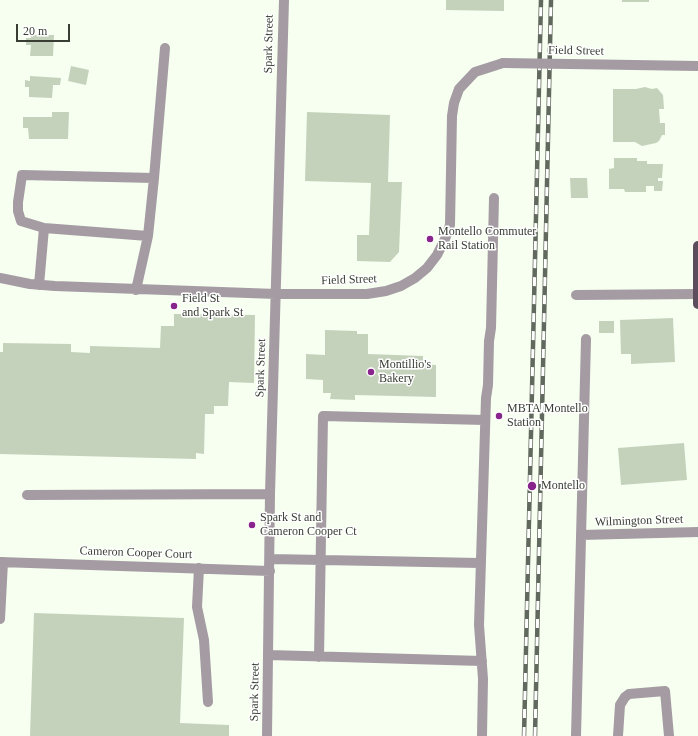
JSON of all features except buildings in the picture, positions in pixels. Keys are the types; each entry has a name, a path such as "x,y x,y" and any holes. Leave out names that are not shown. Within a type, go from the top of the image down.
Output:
{"main road":[{"path":"698,246 698,304"}],"street":[{"name":"Spark Street","path":"267,736 270,494 284,0"},
{"path":"136,290 148,236 165,48"},
{"name":"Field Street","path":"0,278 39,285 136,290 276,294 367,294 386,291 408,282 427,268 437,255 445,240 450,225 451,129 454,103 459,89 475,72 503,63 698,66"},
{"path":"148,236 44,228 22,221 18,211 18,202 22,175 154,178"},
{"path":"482,736 483,679 479,625 480,563 485,420 489,340 491,328 494,198"},
{"path":"39,285 44,228"},
{"path":"576,295 698,294"},
{"path":"576,736 586,339"},
{"path":"319,657 323,416 485,420"},
{"path":"27,495 270,494"},
{"name":"Wilmington Street","path":"581,535 698,532"},
{"path":"270,559 480,563"},
{"path":"0,619 1,562"},
{"name":"Cameron Cooper Court","path":"1,562 270,571"},
{"path":"199,568 197,607 204,640 208,702"},
{"path":"269,655 482,661"},
{"path":"618,736 620,705 625,697 629,694 665,691 669,736"}],"railway":[{"path":"524,736 541,0"},
{"path":"535,736 551,0"}],"place":[{"name":"Montello Commuter Rail Station","path":"430,239"},
{"name":"Field St and Spark St","path":"174,306"},
{"name":"Montillio's Bakery","path":"371,372"},
{"name":"MBTA Montello Station","path":"499,416"},
{"name":"Montello","path":"532,486"},
{"name":"Spark St and Cameron Cooper Ct","path":"252,525"}]}
